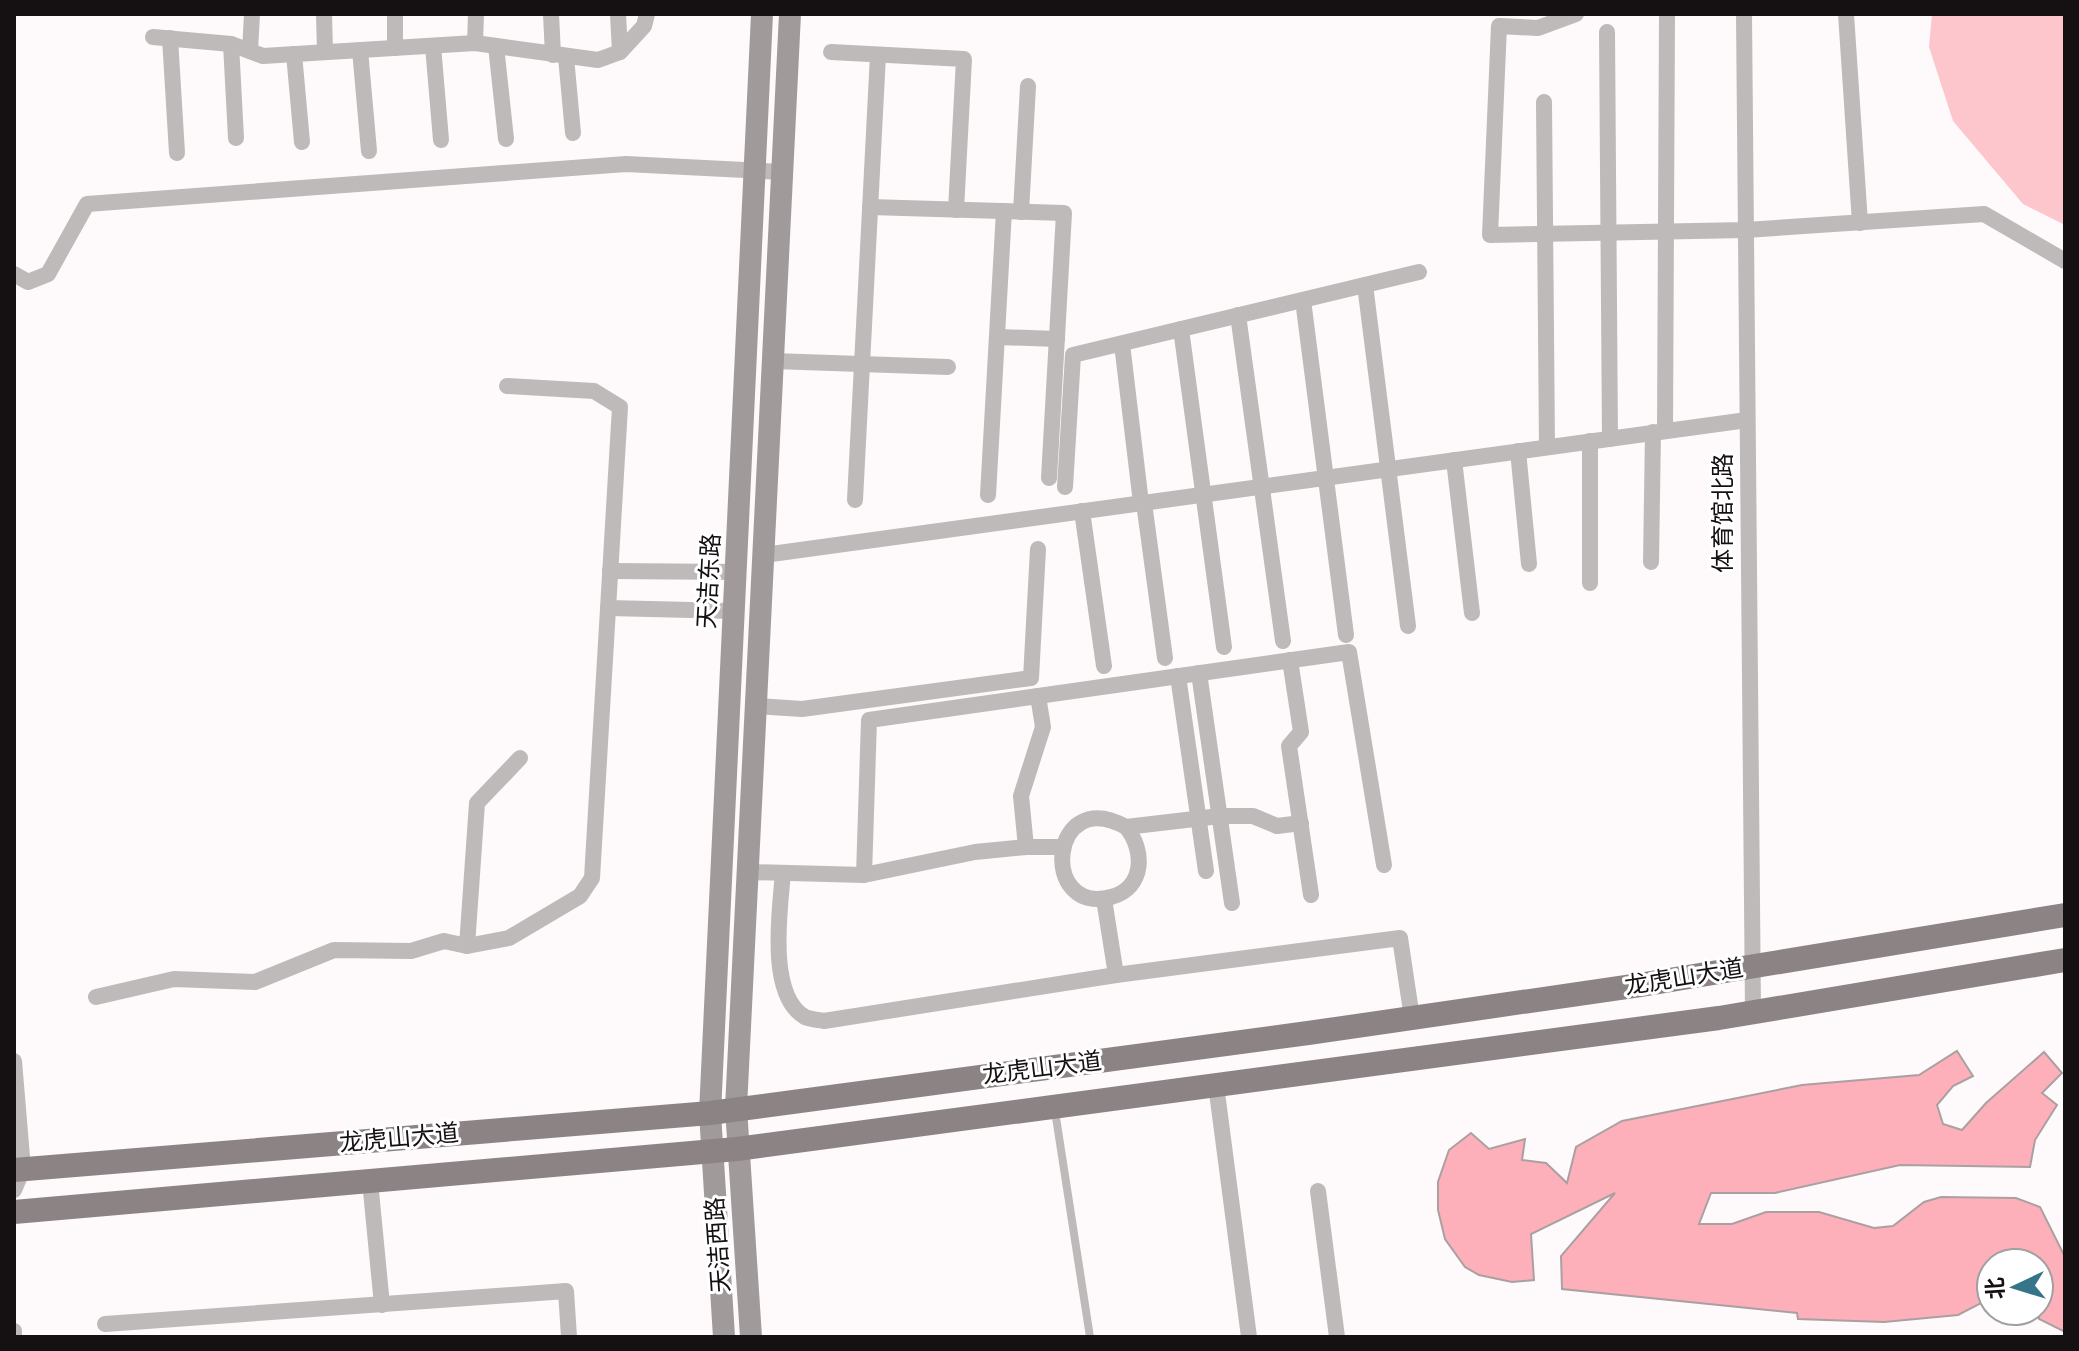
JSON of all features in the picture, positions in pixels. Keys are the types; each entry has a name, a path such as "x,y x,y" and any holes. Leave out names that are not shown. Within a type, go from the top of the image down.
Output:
{"main road":[{"name":"天洁东路","path":"711,1151 710,1113 762,14"},
{"path":"737,1149 736,1108 790,14"},
{"name":"龙虎山大道","path":"17,1177 710,1113 1412,1018 2065,915"},
{"name":"龙虎山大道","path":"14,1212 737,1149 1753,1012 2065,960"},
{"name":"天洁西路","path":"737,1149 751,1337"},
{"name":"天洁西路","path":"711,1151 724,1337"}],"street":[{"path":"250,51 252,14"},
{"path":"324,14 325,52"},
{"path":"395,14 395,48"},
{"path":"475,43 476,14"},
{"path":"551,14 573,133"},
{"path":"618,14 620,52"},
{"path":"153,37 231,44 263,56 475,43 598,60 620,52 644,26 647,14"},
{"path":"1576,14 1538,28 1499,26 1490,235 1746,230 1984,214 2065,261"},
{"path":"1651,562 1666,232 1667,14"},
{"name":"体育馆北路","path":"1744,14 1750,966 1753,1012"},
{"path":"1846,14 1860,223"},
{"path":"1607,32 1610,439"},
{"path":"170,38 177,153"},
{"path":"231,44 236,138"},
{"path":"433,46 441,140"},
{"path":"496,46 506,139"},
{"path":"360,50 369,151"},
{"path":"831,52 964,59 956,210"},
{"path":"294,54 302,142"},
{"path":"855,500 878,55"},
{"path":"988,495 998,337 1028,86"},
{"path":"1544,102 1547,447"},
{"path":"14,274 28,282 48,274 87,204 626,164 783,172"},
{"path":"870,207 1064,213 1049,478"},
{"path":"1065,487 1073,355 1419,272"},
{"path":"1365,285 1408,626"},
{"path":"1303,300 1346,635"},
{"path":"1238,315 1283,641"},
{"path":"1181,329 1201,495 1224,647"},
{"path":"998,337 1057,339"},
{"path":"1122,344 1165,658"},
{"path":"773,361 948,367"},
{"path":"96,997 174,979 255,982 334,950 411,951 444,941 467,946 509,938 580,896 592,878 620,407 594,391 507,386"},
{"path":"764,555 1747,420"},
{"path":"1590,441 1590,583"},
{"path":"1518,451 1529,564"},
{"path":"1454,460 1472,613"},
{"path":"1082,511 1104,666"},
{"path":"756,706 802,709 1031,678 1038,549"},
{"path":"610,571 735,572"},
{"path":"608,608 733,611"},
{"path":"864,875 869,720 1349,652 1384,865"},
{"path":"1290,660 1301,732 1289,746 1311,895"},
{"path":"1199,673 1232,903"},
{"path":"1178,676 1206,871"},
{"path":"1026,847 1021,796 1043,727 1038,696"},
{"path":"467,946 477,803 520,758"},
{"path":"1126,827 1220,816 1253,816 1277,826 1301,823"},
{"path":"1088,821 1114,821 1126,827 1140,850 1136,877 1128,888 1104,899 1079,893 1069,884 1060,860 1062,847 1076,826 1088,821"},
{"path":"748,872 864,875 975,852 1062,847"},
{"path":"783,873 778,939 784,991 804,1017 824,1021 1116,975 1400,938 1412,1018"},
{"path":"1104,899 1116,975"},
{"path":"14,1061 17,1177"},
{"path":"1216,1085 1249,1337"},
{"path":"370,1181 382,1305"},
{"path":"1318,1191 1337,1337"},
{"path":"105,1324 566,1291 569,1337"},
{"path":"14,1331 14,1337"}],"lane":[{"path":"1054,1107 1090,1337"}],"shaded area":[{"path":"1932,14 2065,14 2065,225 2023,204 1953,121 1929,47"}],"building":[{"path":"1957,1051 1973,1076 1953,1086 1937,1105 1943,1124 1962,1130 1986,1103 2044,1052 2062,1073 2042,1093 2057,1105 2035,1140 2030,1167 1900,1165 1775,1193 1711,1193 1699,1224 1732,1224 1766,1212 1819,1212 1874,1228 1893,1226 1924,1202 1941,1197 2016,1198 2040,1207 2065,1257 2065,1332 2055,1327 2055,1247 1975,1247 1975,1306 1958,1315 1884,1322 1798,1319 1797,1313 1562,1289 1561,1256 1615,1193 1531,1234 1534,1280 1512,1282 1479,1275 1465,1267 1445,1239 1438,1210 1438,1182 1449,1150 1471,1133 1489,1149 1525,1139 1522,1160 1546,1163 1567,1183 1576,1147 1622,1121 1802,1085 1919,1075"}]}
